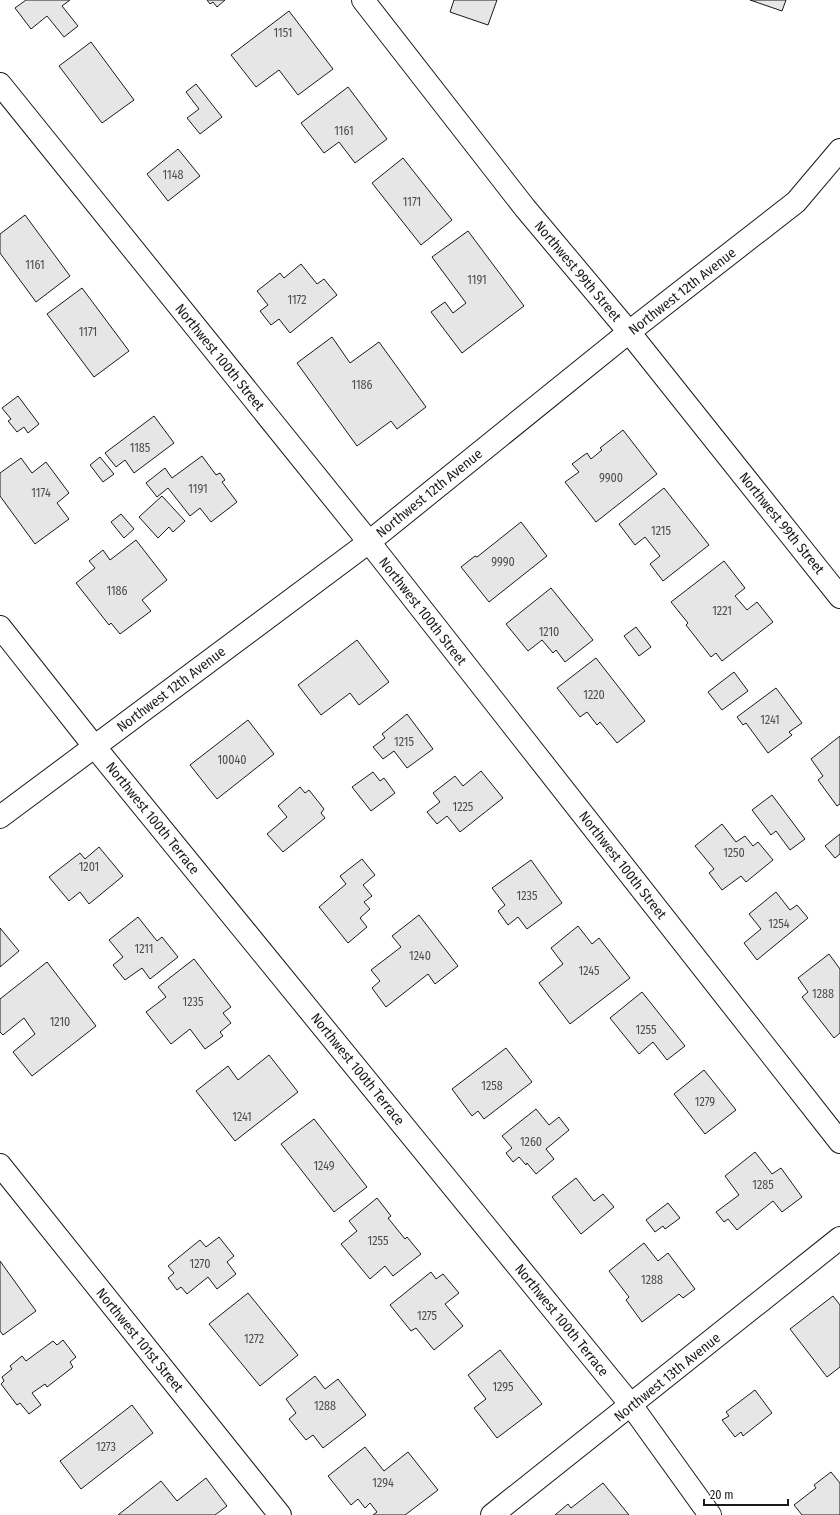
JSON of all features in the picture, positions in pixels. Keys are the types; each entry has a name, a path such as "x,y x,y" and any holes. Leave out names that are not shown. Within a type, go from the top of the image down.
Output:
{"street":[{"name":"Northwest 99th Street","path":"363,0 525,208 629,332 840,597"},
{"name":"Northwest 100th Street","path":"0,84 369,542 840,1142"},
{"name":"Northwest 12th Avenue","path":"0,817 369,542 629,332 796,202 840,150"},
{"name":"Northwest 100th Terrace","path":"0,627 94,746 632,1405 710,1515"},
{"name":"Northwest 101st Street","path":"0,1165 280,1515"},
{"name":"Northwest 13th Avenue","path":"492,1515 840,1238"}],"building":[{"path":"26,0 70,0 62,6 78,26 64,37 47,16 31,29 15,8"},
{"path":"207,0 225,0 217,7 213,2 210,4"},
{"path":"454,0 497,0 488,25 450,12"},
{"path":"750,0 786,0 782,11"},
{"path":"289,11 333,69 298,95 279,70 256,87 231,55"},
{"path":"91,42 134,100 102,123 59,66"},
{"path":"196,84 222,117 200,134 187,118 199,109 186,92"},
{"path":"348,87 387,139 355,163 339,142 324,153 301,123"},
{"path":"178,149 200,176 168,201 147,174"},
{"path":"403,158 452,220 421,245 372,183"},
{"path":"25,215 70,276 36,302 0,253 0,234"},
{"path":"468,231 524,306 462,353 431,312 445,302 453,313 466,303 432,257"},
{"path":"301,264 317,284 324,279 337,295 290,333 279,319 271,325 260,311 268,305 257,291 280,273 284,278"},
{"path":"82,288 129,351 94,377 47,314"},
{"path":"332,337 350,363 379,342 426,407 397,429 391,421 357,446 297,363"},
{"path":"18,396 39,424 28,433 24,427 17,432 8,421 11,419 2,408"},
{"path":"154,416 174,443 134,473 125,460 116,467 105,453"},
{"path":"623,430 657,474 596,522 565,482 579,472 572,464 587,453 591,459 602,450 600,448"},
{"path":"202,456 216,475 220,473 225,480 222,482 237,502 211,522 200,508 190,516 168,488 157,497 146,483 165,468 172,478"},
{"path":"100,457 114,474 103,482 90,465"},
{"path":"21,458 32,473 46,462 69,493 57,503 69,519 35,544 0,496 0,473"},
{"path":"664,488 709,545 663,581 650,564 660,556 645,537 635,545 619,524"},
{"path":"162,496 185,521 173,532 169,527 158,538 139,517"},
{"path":"121,514 134,529 124,538 111,522"},
{"path":"521,522 547,556 489,602 461,567 475,556 477,557"},
{"path":"136,540 167,580 142,600 151,611 120,634 111,623 109,625 76,583 95,568 89,561 103,550 110,560"},
{"path":"724,561 745,588 735,596 747,610 757,602 773,622 722,661 716,653 711,657 686,625 688,623 671,602"},
{"path":"551,588 593,640 565,662 556,650 553,653 542,640 528,651 506,624"},
{"path":"636,627 651,647 639,656 624,636"},
{"path":"357,640 389,682 359,705 350,693 321,715 298,685"},
{"path":"596,658 645,721 617,743 600,722 597,725 587,712 580,717 557,688"},
{"path":"734,672 748,691 722,710 708,692"},
{"path":"776,688 802,723 789,732 792,735 768,753 746,723 743,725 737,717"},
{"path":"407,714 433,749 407,768 394,751 383,759 373,747 385,738 382,734"},
{"path":"248,720 274,754 217,799 190,765"},
{"path":"840,736 840,804 837,806 818,780 823,776 811,759"},
{"path":"481,771 503,798 460,832 447,816 437,824 427,812 440,802 433,793 455,776 463,786"},
{"path":"373,772 380,781 384,778 395,793 371,811 352,787"},
{"path":"300,787 305,793 309,790 324,809 321,813 325,818 283,852 267,834 287,817 278,806"},
{"path":"772,795 805,839 790,850 776,831 771,835 752,810"},
{"path":"722,824 736,842 745,836 753,846 758,842 773,860 746,882 741,876 722,890 709,873 714,869 695,846"},
{"path":"840,834 840,854 835,858 825,846"},
{"path":"99,847 123,876 89,904 80,892 69,901 49,877 80,853 85,859"},
{"path":"362,859 375,875 363,885 372,896 364,902 370,909 360,918 367,927 348,943 319,907 346,884 340,876"},
{"path":"531,860 562,903 527,929 518,917 508,925 498,911 505,905 492,888"},
{"path":"776,892 790,910 797,905 808,918 757,960 744,943 761,929 749,914"},
{"path":"419,915 458,966 435,984 428,974 386,1007 372,988 380,981 371,970 401,947 392,936"},
{"path":"138,917 157,941 162,937 178,957 150,979 142,968 125,980 113,965 123,957 109,940"},
{"path":"578,926 592,944 599,938 630,978 570,1024 539,983 563,964 551,948"},
{"path":"0,928 19,951 0,967"},
{"path":"829,954 840,969 840,1033 834,1038 802,997 808,992 798,978"},
{"path":"194,959 231,1007 223,1013 231,1023 220,1032 223,1036 205,1049 190,1029 171,1044 146,1012 166,997 158,987"},
{"path":"47,962 96,1026 32,1076 13,1052 35,1034 24,1018 3,1035 0,1032 0,999"},
{"path":"642,992 685,1046 667,1060 653,1042 639,1054 610,1018"},
{"path":"506,1048 532,1082 484,1119 478,1111 472,1116 452,1089"},
{"path":"269,1055 298,1092 235,1141 196,1091 228,1066 238,1080"},
{"path":"704,1070 736,1110 705,1134 674,1094"},
{"path":"536,1109 549,1125 559,1117 569,1130 546,1149 554,1159 536,1174 527,1163 526,1165 519,1157 513,1162 506,1153 512,1148 502,1136"},
{"path":"314,1119 367,1187 334,1212 281,1144"},
{"path":"755,1152 772,1174 781,1168 802,1197 782,1212 773,1201 737,1230 728,1219 724,1222 716,1212 739,1195 725,1176"},
{"path":"576,1178 594,1201 603,1194 614,1207 581,1234 552,1197"},
{"path":"377,1198 391,1216 388,1218 405,1239 407,1237 421,1254 393,1276 385,1266 370,1279 341,1244 357,1231 349,1221"},
{"path":"668,1203 680,1218 665,1229 663,1226 655,1232 646,1220"},
{"path":"219,1237 234,1256 227,1262 236,1274 217,1289 208,1277 187,1294 181,1287 177,1290 168,1278 174,1273 168,1266 200,1240 206,1247"},
{"path":"644,1243 658,1261 668,1253 695,1289 683,1298 679,1294 642,1322 626,1300 629,1297 609,1271"},
{"path":"0,1261 36,1311 3,1335 0,1331"},
{"path":"431,1272 436,1279 443,1274 459,1293 445,1304 463,1326 434,1350 416,1328 411,1331 390,1305"},
{"path":"248,1293 298,1355 260,1386 209,1324"},
{"path":"833,1296 840,1305 840,1367 827,1377 790,1329"},
{"path":"63,1340 76,1357 70,1362 73,1367 47,1387 45,1384 32,1393 41,1405 29,1414 20,1403 17,1405 1,1384 4,1381 2,1377 12,1369 10,1366 22,1356 26,1361 53,1341 57,1345"},
{"path":"500,1350 542,1404 497,1438 474,1408 486,1399 468,1375"},
{"path":"315,1376 325,1389 338,1379 366,1415 323,1448 313,1435 306,1440 289,1419 296,1413 286,1399"},
{"path":"755,1390 772,1413 743,1436 741,1432 735,1437 722,1420 729,1416 726,1412"},
{"path":"132,1405 153,1433 81,1489 60,1461"},
{"path":"365,1447 384,1471 408,1452 438,1490 405,1515 373,1515 377,1512 370,1503 365,1508 358,1499 351,1505 328,1476"},
{"path":"831,1472 840,1483 840,1515 802,1515 794,1505 816,1488 814,1485"},
{"path":"206,1478 227,1506 215,1515 118,1515 161,1481 177,1501"},
{"path":"603,1483 629,1515 555,1515 568,1504 571,1508"}]}
